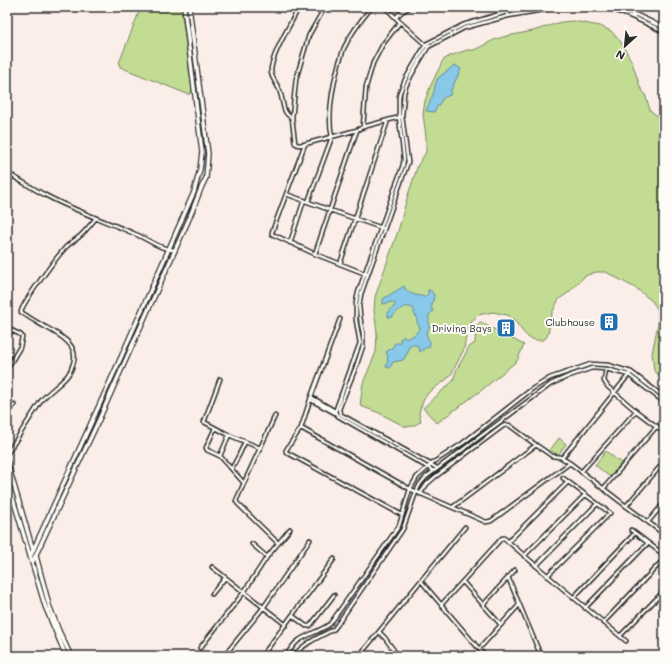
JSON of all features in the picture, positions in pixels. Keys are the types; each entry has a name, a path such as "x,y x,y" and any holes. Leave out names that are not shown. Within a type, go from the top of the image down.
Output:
{"street":[{"path":"30,557 194,192 200,169 202,152 184,7"},
{"path":"32,562 100,417 206,178 208,154 189,7"},
{"path":"292,118 287,115 283,106 280,92 272,75 272,67 278,46 300,7"},
{"path":"325,7 309,35 296,79 292,118 295,143 298,145 305,144 401,116"},
{"path":"308,202 332,137 330,130 334,80 343,49 355,28 372,7"},
{"path":"385,7 428,47"},
{"path":"396,17 410,7"},
{"path":"506,7 508,16"},
{"path":"337,412 360,343 356,320 356,303 404,162 399,97 402,87 426,44 462,25 507,12 533,7"},
{"path":"337,412 363,346 364,333 358,306 366,274 385,229 408,162 401,116 403,96 406,86 428,47 464,28 508,16 560,7"},
{"path":"602,7 612,9 635,18 664,32"},
{"path":"620,7 664,28"},
{"path":"627,7 635,18"},
{"path":"186,23 191,22"},
{"path":"362,127 366,87 373,63 383,44 400,22"},
{"path":"340,264 388,120"},
{"path":"315,254 357,130"},
{"path":"305,144 272,234 315,254 366,274"},
{"path":"7,172 45,196 136,234 168,250 175,250"},
{"path":"286,194 385,229"},
{"path":"290,243 304,200"},
{"path":"7,454 46,394 65,379 75,360 73,350 66,339 21,312 21,310 60,253 79,238 96,218"},
{"path":"340,319 301,428 286,450 288,453 402,515"},
{"path":"7,328 21,335 22,337 20,347 7,369"},
{"path":"286,656 298,641 330,624 399,526 410,489 417,477 428,467 463,443 532,389 550,378 591,364 608,365 631,372 664,397"},
{"path":"294,656 308,643 337,625 403,529 416,492 426,478 437,468 551,384 563,378 592,368 606,369 629,375 664,402"},
{"path":"606,369 604,381 608,387 664,432"},
{"path":"562,458 631,372"},
{"path":"220,379 203,421 229,435 260,448"},
{"path":"311,398 437,468"},
{"path":"7,415 14,406"},
{"path":"509,407 513,412"},
{"path":"581,472 636,411"},
{"path":"337,412 434,471"},
{"path":"275,416 236,501 278,543"},
{"path":"420,494 427,484 435,477 503,426 509,425 552,456 562,458 570,463 664,534"},
{"path":"603,489 657,426"},
{"path":"215,428 206,449 220,456 244,483"},
{"path":"301,428 410,489 486,522 489,522 570,463"},
{"path":"220,456 229,435"},
{"path":"232,468 245,442"},
{"path":"453,507 536,445"},
{"path":"7,461 49,605 70,656"},
{"path":"626,506 664,462"},
{"path":"9,469 8,482 30,557 45,606 66,656"},
{"path":"547,576 610,513 563,478"},
{"path":"508,542 568,482"},
{"path":"524,556 585,495"},
{"path":"648,522 664,503"},
{"path":"536,566 597,504"},
{"path":"359,656 465,527"},
{"path":"200,648 244,592 267,557 290,529"},
{"path":"631,530 664,555"},
{"path":"573,598 635,533"},
{"path":"442,605 502,538 504,538 626,642"},
{"path":"224,656 263,608 310,540"},
{"path":"585,608 648,543"},
{"path":"252,544 267,557"},
{"path":"262,656 334,559"},
{"path":"603,623 664,559"},
{"path":"212,567 286,625"},
{"path":"483,605 516,570"},
{"path":"508,577 541,656"},
{"path":"212,594 225,578"},
{"path":"421,581 485,656"},
{"path":"463,582 501,625"},
{"path":"620,636 664,591"},
{"path":"293,616 306,626 310,626 334,595"},
{"path":"479,649 519,604"},
{"path":"379,632 398,656"}],"green space":[{"path":"141,7 181,7 192,90 190,94 120,67 119,63"},
{"path":"573,21 600,26 611,31 621,42 632,62 640,87 645,94 650,110 656,115 664,118 664,379 654,371 652,353 658,324 658,310 652,301 637,289 606,272 596,272 585,276 568,293 559,299 552,313 548,334 543,340 529,338 510,316 493,312 478,315 467,330 464,349 452,373 447,379 428,393 424,399 419,413 421,421 417,424 407,427 377,412 363,407 360,405 363,383 376,352 377,332 374,311 375,297 399,228 418,165 426,152 423,114 425,101 443,60 467,50 474,50 496,39 533,31 561,22"},
{"path":"480,322 524,345 517,361 483,389 437,423 423,408 453,381 456,371 469,347 475,343 476,327"},
{"path":"559,438 566,444 558,455 550,450"},
{"path":"606,451 621,463 610,477 595,465"}],"water":[{"path":"455,65 461,69 450,95 443,98 434,112 426,111 438,78"},
{"path":"404,286 407,291 416,295 425,297 428,294 428,290 430,290 433,294 433,311 429,315 429,328 426,333 430,345 420,352 417,345 412,345 409,347 403,360 393,362 390,368 386,367 388,356 386,352 392,348 395,343 400,343 400,339 403,337 413,335 420,327 417,323 417,317 414,314 414,309 410,307 404,307 392,317 388,317 388,313 394,307 395,303 392,302 383,304 383,299"}],"place":[{"name":"Clubhouse","path":"609,322"},
{"name":"Driving Bays","path":"506,328"}]}
